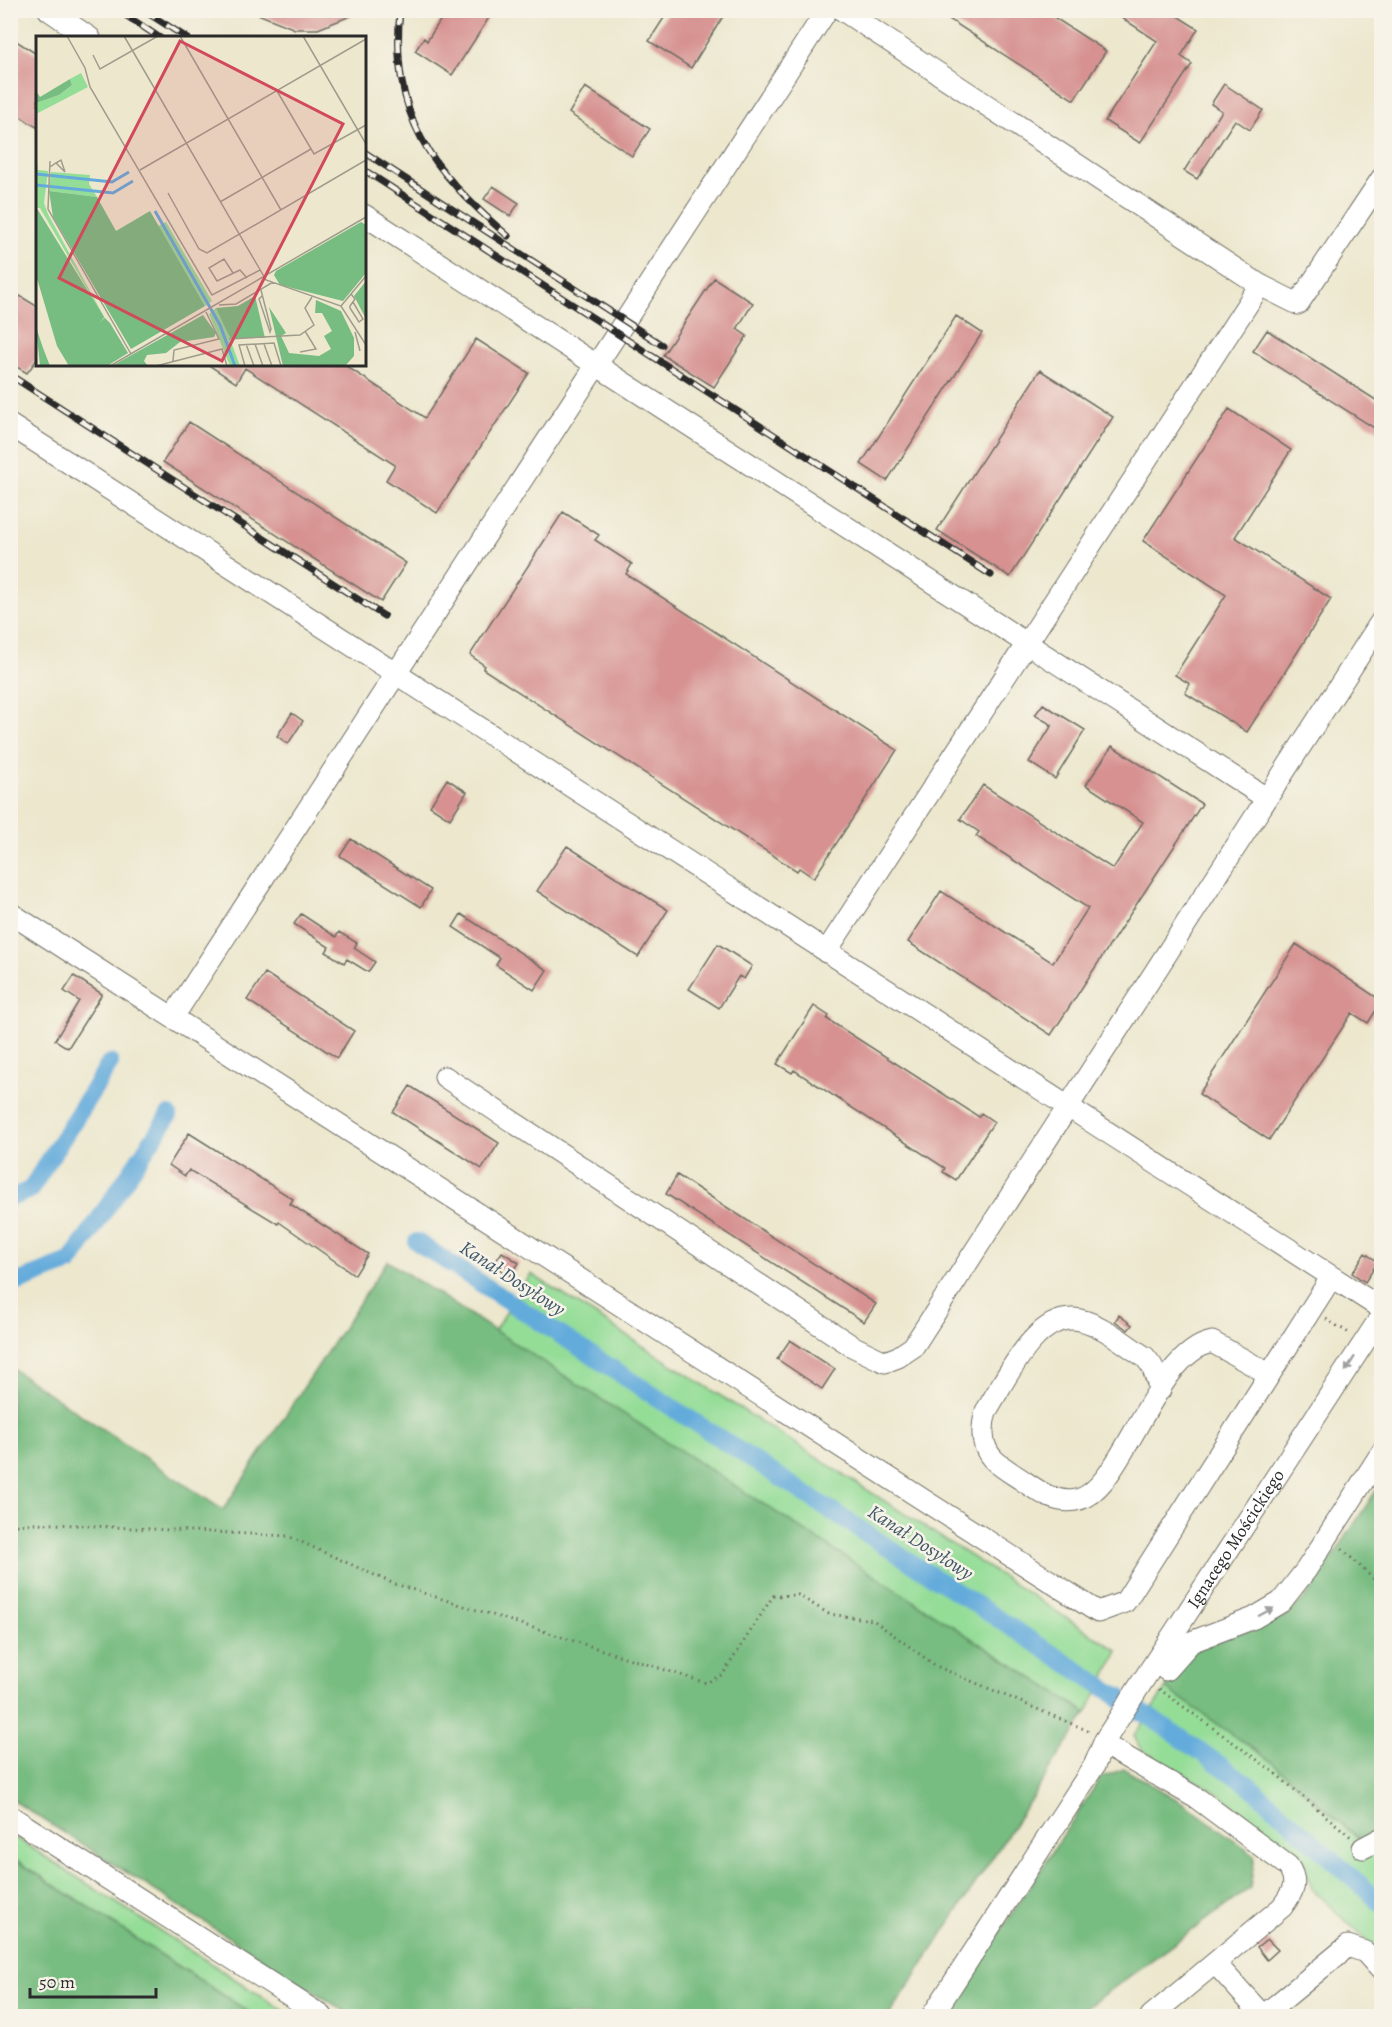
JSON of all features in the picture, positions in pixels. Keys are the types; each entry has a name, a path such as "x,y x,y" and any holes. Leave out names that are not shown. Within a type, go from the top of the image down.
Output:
{"street":[{"path":"49,10 87,36"},
{"path":"173,1017 827,10"},
{"path":"842,10 1260,285 1298,304 1382,178"},
{"path":"366,216 1266,798"},
{"path":"826,952 1260,285"},
{"path":"10,425 1382,1309"},
{"path":"445,1077 852,1346 885,1362 898,1357 913,1347 1382,620"},
{"path":"10,913 1098,1612 1125,1602 1331,1278"},
{"name":"Ignacego Mościckiego","path":"1150,1686 1202,1592 1382,1315"},
{"path":"1160,1390 1152,1366 1145,1357 1082,1320 1068,1318 1053,1322 1036,1334 987,1411 982,1425 983,1438 995,1461 1036,1489 1051,1498 1078,1500 1100,1485 1178,1362 1197,1345 1212,1342 1269,1374"},
{"name":"Ignacego Mościckiego","path":"932,2016 1094,1766 1150,1686 1181,1649 1191,1642 1270,1611 1281,1602 1296,1585 1382,1452"},
{"path":"1202,1592 1205,1612 1210,1619 1225,1628"},
{"path":"1114,1737 1288,1866 1292,1872 1294,1887 1282,1907 1150,2016"},
{"path":"10,1816 322,2016"},
{"path":"1215,1963 1263,2016 1348,1946 1365,1952 1382,1971"}],"path":[{"path":"10,1526 35,1523 288,1536 392,1583 705,1683 723,1674 772,1596 798,1595 829,1614 873,1620 936,1666 1114,1737"},
{"path":"1328,1535 1382,1587"},
{"path":"1150,1686 1372,1843"}],"green space":[{"path":"387,1261 1087,1713 889,2016 352,2016 11,1799 11,1368 223,1510"},
{"path":"531,1274 1118,1651 1087,1713 494,1331"},
{"path":"1381,1483 1381,1834 1364,1843 1269,1760 1166,1688 1174,1667 1193,1650 1284,1617 1308,1595"},
{"path":"1166,1688 1269,1760 1381,1859 1381,1954 1312,1889 1304,1862 1218,1793 1141,1750 1134,1736"},
{"path":"1124,1769 1183,1803 1255,1855 1250,1888 1075,2016 945,2016 1101,1777"},
{"path":"10,1834 292,2016 255,2016 11,1857"},
{"path":"11,1857 255,2016 11,2016"}],"building":[{"path":"248,10 363,11 318,29 295,29"},
{"path":"447,10 453,10 462,16 465,10 494,10 452,75 415,51 424,38 427,41"},
{"path":"669,10 727,10 691,68 649,41"},
{"path":"935,10 1043,10 1106,51 1074,100"},
{"path":"1110,10 1168,10 1198,29 1181,56 1192,64 1140,143 1105,121 1157,41"},
{"path":"10,37 36,54 36,127 10,110"},
{"path":"1224,84 1263,110 1250,130 1235,120 1197,179 1184,171 1222,111 1211,104"},
{"path":"585,87 650,129 632,156 569,113"},
{"path":"493,186 519,203 510,216 484,199"},
{"path":"714,278 753,303 737,329 747,336 714,387 663,355"},
{"path":"10,290 36,306 36,361 27,373 10,363"},
{"path":"956,316 982,333 887,481 861,464"},
{"path":"1267,330 1382,404 1382,433 1253,351"},
{"path":"476,339 529,373 437,513 386,480 395,465 245,368 236,383 210,366 346,366 425,418"},
{"path":"1040,370 1113,417 1010,577 937,530"},
{"path":"1229,409 1291,450 1235,537 1331,599 1247,732 1185,693 1190,684 1175,675 1226,595 1143,541"},
{"path":"189,422 406,563 381,602 163,462"},
{"path":"563,512 599,535 595,540 632,564 626,574 897,750 814,878 799,868 797,871 483,669 485,666 470,655"},
{"path":"1043,704 1085,730 1055,779 1029,762 1052,725 1035,715"},
{"path":"292,713 303,721 288,744 277,736"},
{"path":"1112,746 1202,804 1051,1035 908,942 941,891 1053,963 1088,908 976,836 979,832 960,819 983,785 1113,869 1143,822 1086,785"},
{"path":"447,779 467,792 450,819 430,806"},
{"path":"351,839 431,890 421,907 340,856"},
{"path":"567,846 668,910 638,957 537,891"},
{"path":"301,914 336,937 339,932 357,943 354,948 375,962 368,972 347,959 344,963 326,952 329,947 294,924"},
{"path":"461,914 547,970 534,990 496,965 500,958 453,927"},
{"path":"718,944 752,966 744,979 739,976 719,1008 689,989"},
{"path":"1296,944 1382,1001 1368,1023 1352,1013 1269,1140 1199,1094"},
{"path":"265,973 354,1031 337,1058 247,1000"},
{"path":"74,976 102,994 68,1048 55,1040 79,1001 64,991"},
{"path":"814,1006 829,1016 827,1019 979,1117 981,1113 994,1122 956,1180 943,1172 945,1168 794,1070 792,1073 777,1064"},
{"path":"410,1086 499,1143 482,1169 393,1112"},
{"path":"189,1133 293,1199 290,1204 368,1254 355,1275 279,1222 278,1224 189,1170 185,1176 169,1165"},
{"path":"677,1175 876,1304 864,1322 666,1194"},
{"path":"502,1252 519,1263 510,1276 493,1265"},
{"path":"1365,1253 1378,1262 1365,1282 1352,1273"},
{"path":"1119,1315 1132,1325 1128,1330 1115,1321"},
{"path":"790,1340 835,1369 822,1389 777,1359"},
{"path":"1267,1939 1278,1950 1267,1960 1257,1947"}],"waterway":[{"path":"10,1198 30,1190 110,1063"},
{"name":"Kanał Dosyłowy","path":"10,1285 70,1262 169,1115"},
{"name":"Kanał Dosyłowy","path":"417,1242 1168,1729 1250,1786 1382,1904"}],"railway":[{"path":"118,10 157,36"},
{"path":"143,10 184,36"},
{"path":"400,10 399,48 402,81 409,111 421,138 437,164 457,188 508,236"},
{"path":"366,153 662,345"},
{"path":"366,171 991,575"},
{"path":"10,375 384,616"}]}
